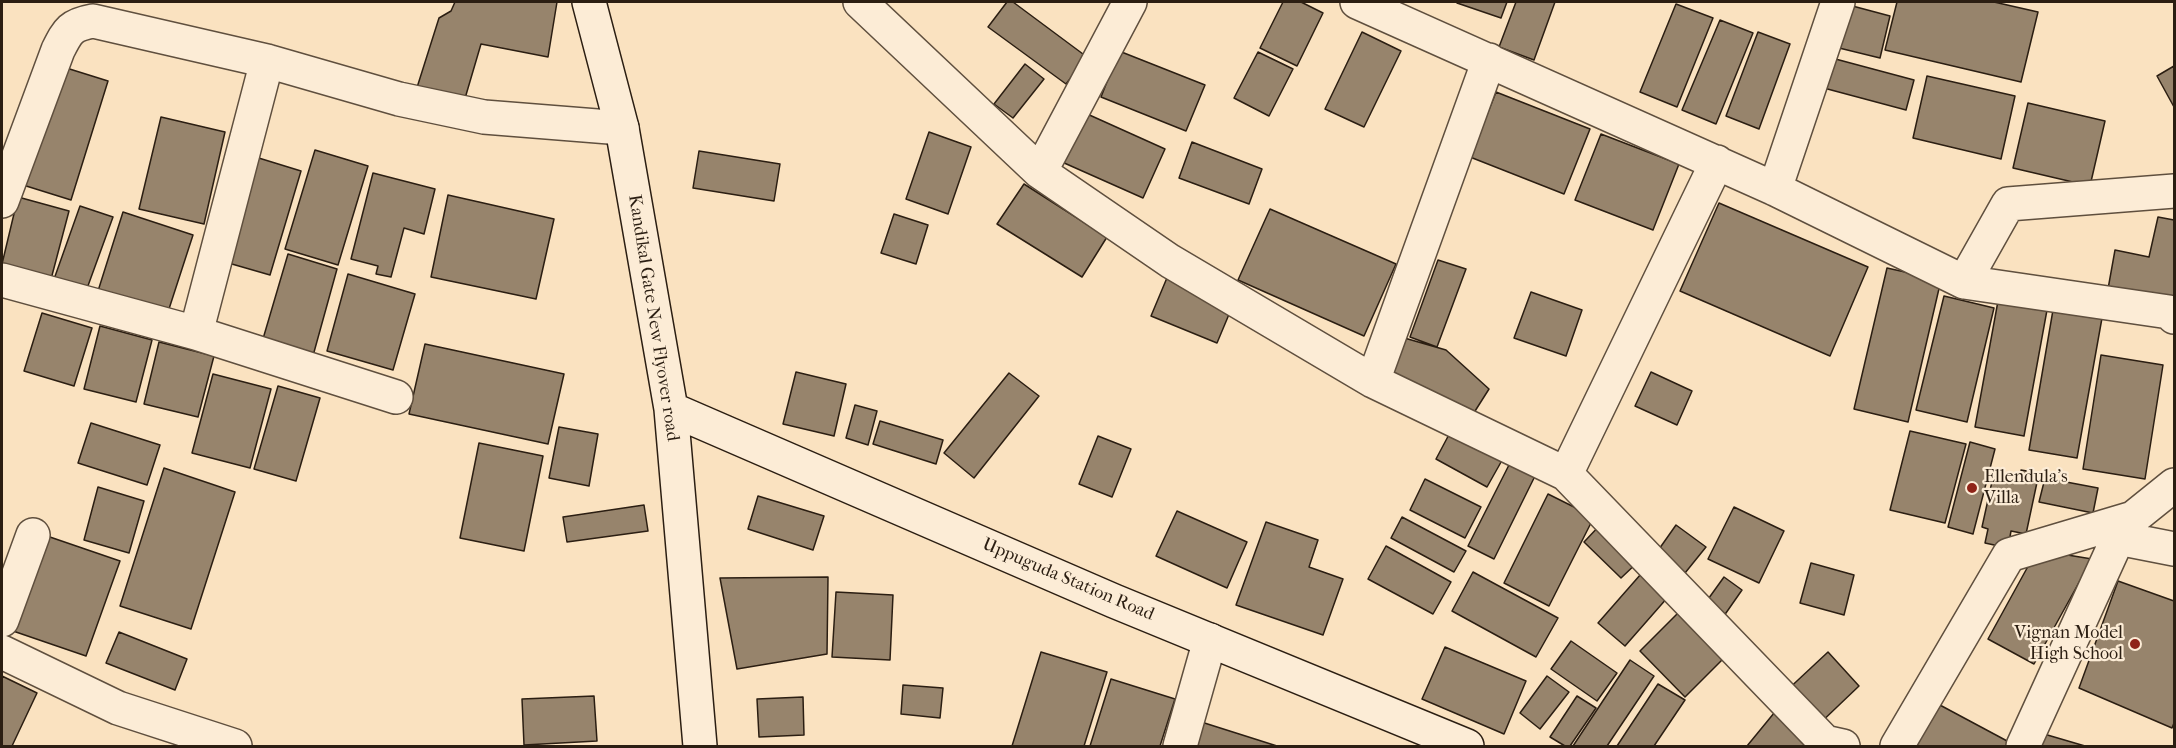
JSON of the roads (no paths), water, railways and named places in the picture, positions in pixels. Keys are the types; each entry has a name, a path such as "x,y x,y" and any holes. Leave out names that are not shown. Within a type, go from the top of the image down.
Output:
{"street":[{"name":"Kandikal Gate New Flyover road","path":"589,2 622,128 671,409 700,747"},
{"path":"860,2 1040,172 1170,261 1373,381 1566,474 1825,742 1843,747"},
{"path":"1040,172 1130,2"},
{"path":"1357,2 1717,162 1964,282 2169,312 2175,317"},
{"path":"1775,189 1838,2"},
{"path":"2,201 58,50 68,31 78,24 93,21 267,61 399,99 484,117 622,128"},
{"path":"1373,381 1489,60"},
{"path":"196,333 267,61"},
{"path":"1566,474 1717,162"},
{"path":"1964,282 2008,204 2175,190"},
{"path":"2,280 196,333 396,398"},
{"name":"Uppuguda Station Road","path":"671,409 1210,640 1467,747"},
{"path":"2023,747 2126,528 2175,485"},
{"path":"1897,747 2009,555 2126,528 2175,549"},
{"path":"2,620 33,535"},
{"path":"1179,747 1210,640"},
{"path":"2,652 118,708 235,747"}],"place":[{"name":"Ellendula's Villa","path":"1972,488"},
{"name":"Vignan Model High School","path":"2135,644"}]}
